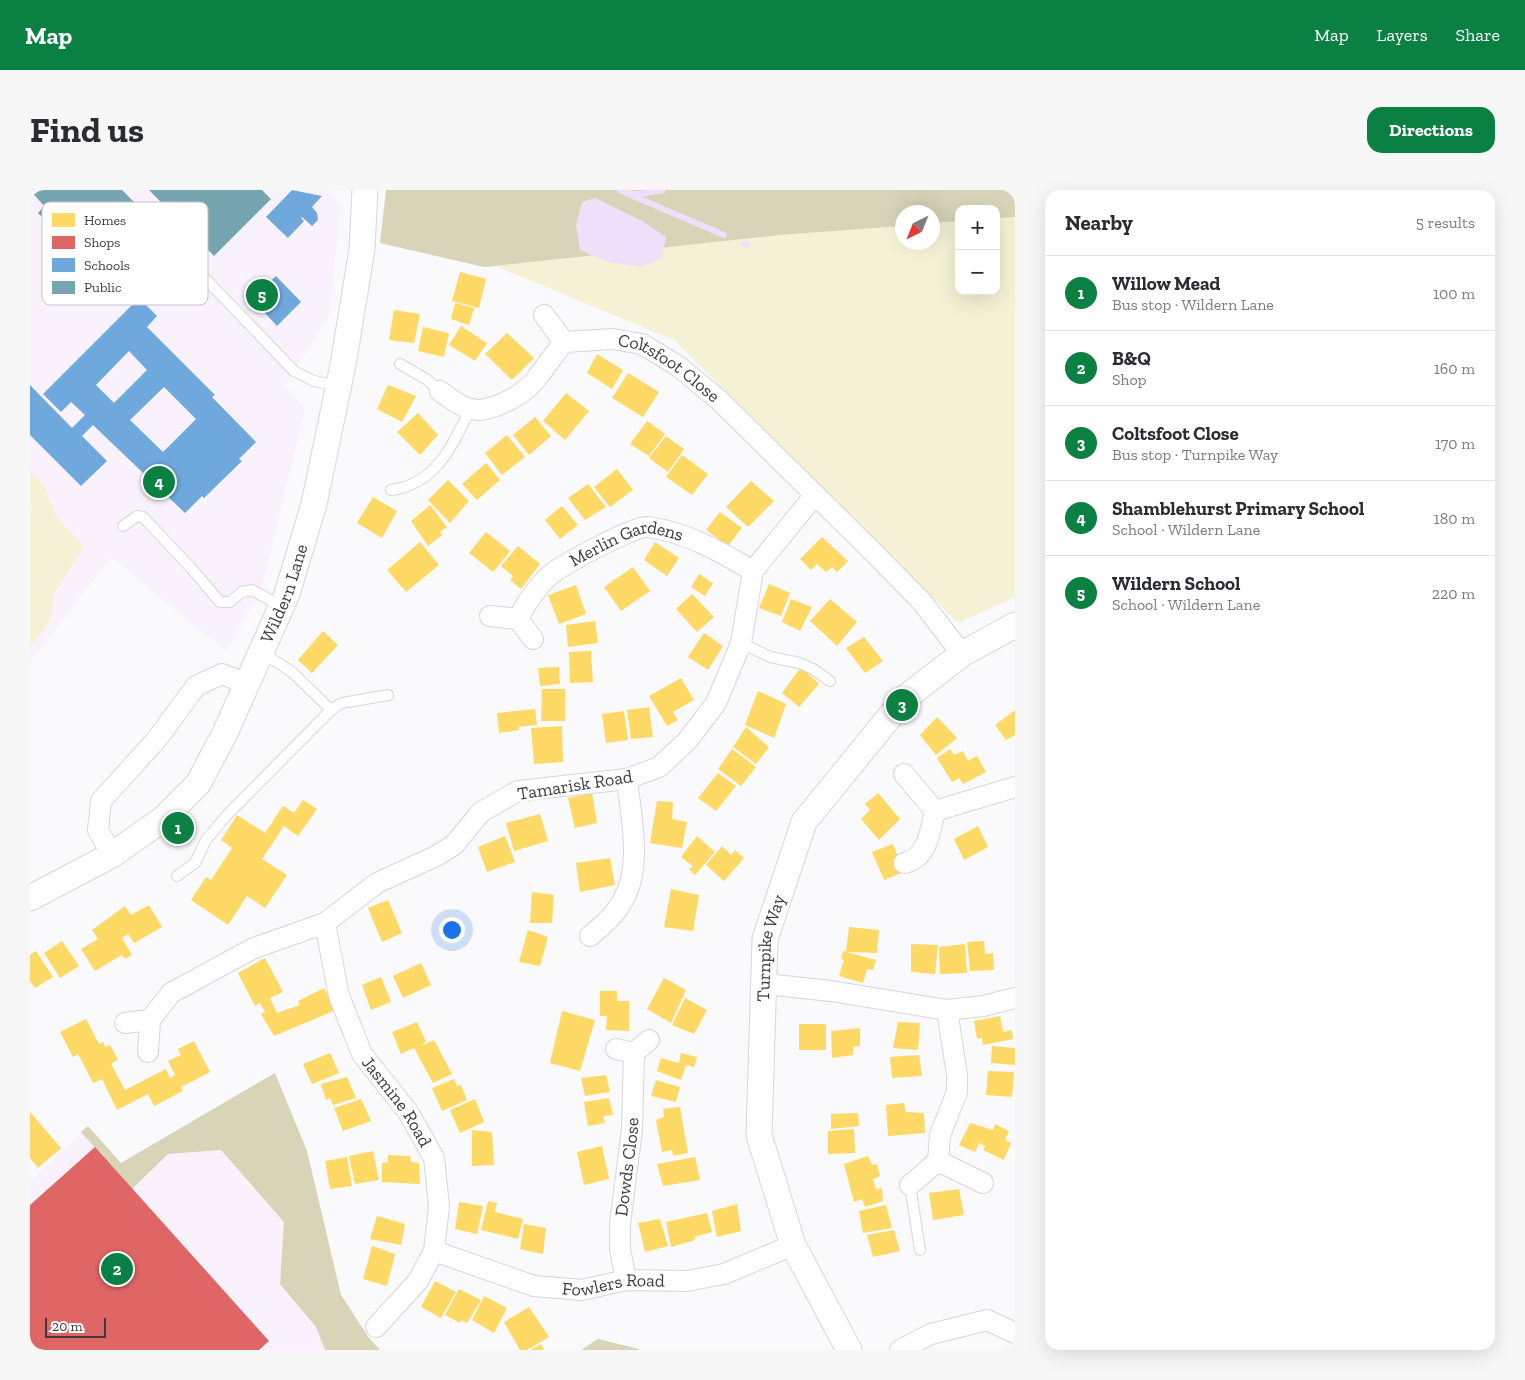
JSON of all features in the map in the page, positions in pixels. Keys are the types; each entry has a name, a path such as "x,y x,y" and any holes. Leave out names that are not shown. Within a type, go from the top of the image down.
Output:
{"street":[{"name":"Wildern Lane","path":"30,898 112,855 163,819 198,784 225,733 245,683 281,606 314,504 339,387 362,249 365,190"},
{"path":"440,391 453,401 478,410 496,405 518,395 535,381 564,342 544,315"},
{"name":"Coltsfoot Close","path":"564,342 613,339 642,344 678,366 718,400 875,554 922,602 962,654"},
{"name":"Tamarisk Road","path":"150,1020 171,993 207,971 254,948 325,923 377,884 436,856 454,845 481,812 518,791 627,779 659,767 687,741 716,703 741,643 753,571 814,496"},
{"name":"Merlin Gardens","path":"518,619 530,596 551,574 622,534 646,526 674,533 713,548 753,571"},
{"path":"490,616 518,619 533,639"},
{"name":"Turnpike Way","path":"849,1350 793,1245 759,1135 765,939 804,822 905,698 962,654 1015,625"},
{"path":"112,855 98,830 101,801 157,739 196,686 222,674 245,683"},
{"path":"904,774 935,811"},
{"path":"590,936 626,905 634,853 627,779"},
{"path":"935,811 1015,787"},
{"path":"904,862 910,862 925,847 935,811"},
{"name":"Jasmine Road","path":"325,923 339,996 362,1054 408,1112 434,1158 439,1206 434,1251 418,1282 376,1327"},
{"path":"765,984 831,991 947,1010 983,1006 1015,998"},
{"path":"910,1185 938,1161 940,1135 957,1092 957,1075 947,1010"},
{"path":"125,1023 150,1020 148,1052"},
{"name":"Dowds Close","path":"626,1280 620,1249 620,1224 632,1129 633,1047"},
{"path":"938,1161 983,1183"},
{"name":"Fowlers Road","path":"434,1251 534,1286 582,1290 626,1280 687,1281 724,1274 793,1245"},
{"path":"900,1350 931,1334 987,1320 1015,1333"}],"lane":[{"path":"208,281 294,371 314,381 339,387"},
{"path":"400,364 426,379 440,391"},
{"path":"391,490 407,488 438,465 448,452 471,408"},
{"path":"123,526 137,516 143,518 191,568 220,602 230,602 242,592 252,590 281,606"},
{"path":"741,643 770,657 800,663 813,669 830,681"},
{"path":"260,652 292,672 331,710"},
{"path":"177,876 195,863 206,840 227,815 331,710 342,703 388,695"},
{"path":"910,1185 920,1250"}],"shaded area":[{"path":"30,190 328,190 341,205 330,314 284,386 305,408 262,588 226,651 111,557 30,662"},
{"path":"386,190 1015,190 1015,217 1000,218 1000,205 955,205 955,221 940,222 940,205 895,205 895,227 780,235 484,267 380,243"},
{"path":"595,198 644,222 666,237 662,258 641,267 608,262 580,250 576,225 582,202"},
{"path":"1015,217 1015,597 958,623 674,340 495,266 780,235 895,227 895,250 940,250 940,222 955,221 955,295 1000,295 1000,218"},
{"path":"30,471 45,487 56,516 84,547 54,593 51,620 30,648 30,512 32,510 30,507"},
{"path":"275,1073 307,1151 341,1295 369,1338 380,1350 325,1350 316,1327 280,1284 284,1222 221,1150 168,1154 132,1189 81,1132 88,1126 121,1163"},
{"path":"81,1132 132,1189 168,1154 221,1149 285,1222 280,1284 316,1327 325,1350 30,1350 30,1182"},
{"path":"598,1339 639,1349 639,1350 581,1350"}],"building: Homes":[{"path":"460,272 486,279 479,308 452,301"},
{"path":"455,303 474,308 469,325 451,319"},
{"path":"394,310 420,314 414,343 389,340"},
{"path":"461,326 487,343 475,361 449,345"},
{"path":"423,327 449,333 444,357 418,351"},
{"path":"507,333 534,358 512,380 485,354"},
{"path":"597,354 623,370 612,389 587,373"},
{"path":"628,373 659,392 643,417 612,398"},
{"path":"388,385 416,396 402,422 377,409"},
{"path":"566,393 589,411 565,440 543,421"},
{"path":"418,413 438,435 420,455 397,432"},
{"path":"535,417 551,436 529,455 513,435"},
{"path":"647,421 665,434 649,456 630,444"},
{"path":"507,435 525,457 502,475 485,453"},
{"path":"666,436 684,449 668,472 649,458"},
{"path":"682,455 708,474 692,495 666,477"},
{"path":"486,463 500,480 477,500 462,484"},
{"path":"617,469 633,490 610,507 594,487"},
{"path":"448,480 469,501 450,523 428,500"},
{"path":"751,481 774,501 748,527 726,507"},
{"path":"588,484 606,507 585,520 568,498"},
{"path":"373,497 397,511 382,538 357,523"},
{"path":"430,505 447,527 440,532 442,535 428,546 411,521"},
{"path":"562,506 578,525 560,539 545,520"},
{"path":"720,512 742,528 728,546 706,530"},
{"path":"486,532 510,551 493,572 469,553"},
{"path":"822,537 848,561 837,572 832,567 826,572 817,564 811,570 800,559"},
{"path":"420,542 439,565 406,592 387,570"},
{"path":"655,542 679,558 667,576 644,560"},
{"path":"518,546 540,564 521,589 510,580 513,576 501,566"},
{"path":"633,567 650,591 621,611 604,587"},
{"path":"699,574 713,583 705,596 691,587"},
{"path":"769,584 790,593 781,616 759,608"},
{"path":"576,585 586,614 559,624 548,595"},
{"path":"692,594 714,617 697,632 676,609"},
{"path":"791,599 812,607 800,631 782,622"},
{"path":"830,599 857,622 837,646 810,621"},
{"path":"595,621 598,643 568,647 566,625"},
{"path":"323,631 338,645 312,673 298,660"},
{"path":"704,633 723,646 708,670 688,657"},
{"path":"864,637 883,661 865,673 846,648"},
{"path":"591,651 593,682 570,683 569,652"},
{"path":"559,667 560,684 540,686 538,668"},
{"path":"801,667 819,684 799,707 782,693"},
{"path":"681,678 694,700 673,712 678,720 667,726 649,696"},
{"path":"542,689 565,689 565,721 541,721"},
{"path":"758,691 786,704 774,738 745,725"},
{"path":"649,707 653,737 631,739 627,710"},
{"path":"535,709 537,725 518,727 519,730 499,733 497,713"},
{"path":"1015,710 1015,735 1006,740 995,725"},
{"path":"624,711 628,740 606,743 602,714"},
{"path":"937,717 957,738 936,755 920,735"},
{"path":"562,726 563,762 534,764 531,728"},
{"path":"746,727 769,747 756,764 733,747"},
{"path":"732,749 756,767 741,786 718,769"},
{"path":"950,749 954,755 963,751 968,761 977,756 986,772 963,784 959,778 952,782 937,758"},
{"path":"718,773 736,786 716,811 698,798"},
{"path":"592,793 597,823 575,828 568,798"},
{"path":"878,793 900,819 879,840 861,819 870,810 865,804"},
{"path":"303,800 317,809 298,836 284,826 262,859 287,875 265,908 247,896 228,925 191,900 206,877 211,880 232,848 221,840 237,815 265,833 283,806 294,813"},
{"path":"657,801 673,802 672,819 687,822 682,848 650,843"},
{"path":"540,814 548,841 514,851 506,823"},
{"path":"978,826 988,847 964,860 954,839"},
{"path":"505,836 515,862 487,872 478,847"},
{"path":"697,836 715,852 695,875 689,869 693,866 681,857"},
{"path":"893,844 904,872 884,880 872,852"},
{"path":"722,846 731,855 735,850 744,858 724,881 706,865"},
{"path":"610,858 615,885 580,892 576,863"},
{"path":"671,889 699,895 693,931 664,927"},
{"path":"532,892 554,895 552,923 530,923"},
{"path":"388,900 402,933 382,942 368,908"},
{"path":"149,905 162,927 134,943 128,934 122,938 132,955 125,959 122,955 95,971 81,949 98,939 92,930 125,906 131,915"},
{"path":"849,927 879,930 877,953 846,952"},
{"path":"528,930 548,937 540,966 519,962"},
{"path":"62,941 79,966 60,978 44,953"},
{"path":"984,941 985,954 993,953 994,970 970,971 967,942"},
{"path":"911,944 938,945 935,974 911,972"},
{"path":"965,944 967,973 940,974 939,947"},
{"path":"36,951 53,977 35,988 30,981 30,955"},
{"path":"843,951 876,960 873,970 867,969 863,983 839,976 844,960 841,959"},
{"path":"265,958 283,992 270,998 277,1013 300,1005 298,1001 324,988 336,1010 274,1036 261,1014 265,1012 260,1003 255,1006 238,973"},
{"path":"421,963 431,985 403,998 393,976"},
{"path":"381,977 391,1002 371,1010 362,985"},
{"path":"664,978 686,990 671,1023 647,1009"},
{"path":"600,991 617,991 617,1001 629,1001 629,1031 606,1030 607,1016 600,1016"},
{"path":"685,998 707,1010 694,1034 672,1025"},
{"path":"562,1011 595,1020 580,1071 550,1063"},
{"path":"1000,1016 1003,1032 1012,1030 1013,1039 983,1045 982,1038 977,1039 974,1021"},
{"path":"86,1019 99,1044 103,1042 105,1047 110,1045 118,1060 111,1064 125,1090 166,1069 170,1078 175,1075 168,1061 181,1055 178,1049 194,1041 210,1072 181,1087 183,1091 154,1106 148,1094 117,1110 102,1079 93,1083 78,1054 73,1057 60,1032"},
{"path":"417,1022 426,1042 420,1046 434,1040 452,1074 433,1083 414,1048 401,1054 392,1032"},
{"path":"898,1022 920,1023 918,1050 893,1048"},
{"path":"799,1024 826,1024 826,1050 799,1050"},
{"path":"860,1028 860,1046 853,1047 853,1055 832,1058 831,1031"},
{"path":"992,1046 1015,1048 1015,1065 991,1063"},
{"path":"330,1053 339,1073 312,1084 303,1064"},
{"path":"681,1053 697,1057 694,1067 686,1065 681,1080 657,1071 661,1058 679,1063"},
{"path":"919,1055 922,1076 892,1078 890,1057"},
{"path":"988,1071 1014,1072 1012,1097 986,1095"},
{"path":"606,1075 610,1092 585,1096 581,1078"},
{"path":"347,1077 356,1098 333,1105 330,1098 326,1100 321,1084"},
{"path":"454,1079 457,1086 461,1085 467,1100 442,1111 432,1088"},
{"path":"656,1080 680,1087 676,1102 651,1096"},
{"path":"609,1098 613,1115 603,1116 605,1123 588,1126 584,1102"},
{"path":"361,1099 371,1121 343,1131 334,1108"},
{"path":"475,1099 484,1122 460,1133 450,1110"},
{"path":"904,1103 906,1112 924,1113 925,1133 888,1136 886,1105"},
{"path":"680,1107 688,1153 673,1156 672,1150 662,1152 656,1120 664,1117 663,1109"},
{"path":"30,1112 61,1148 38,1168 30,1158"},
{"path":"858,1113 859,1126 831,1129 831,1114"},
{"path":"970,1123 993,1130 995,1124 1009,1131 1005,1140 1011,1143 1004,1160 983,1150 985,1146 979,1143 975,1152 959,1145"},
{"path":"854,1129 855,1153 828,1154 828,1131"},
{"path":"472,1130 492,1132 494,1165 472,1166"},
{"path":"602,1146 609,1179 584,1185 577,1152"},
{"path":"373,1151 379,1180 355,1184 349,1156"},
{"path":"388,1155 410,1156 411,1162 419,1163 420,1184 382,1182 382,1163 388,1162"},
{"path":"868,1156 872,1165 877,1164 880,1176 873,1179 876,1189 882,1188 883,1201 865,1207 862,1199 854,1202 844,1164"},
{"path":"347,1157 352,1186 330,1189 325,1161"},
{"path":"695,1157 700,1180 663,1186 657,1164"},
{"path":"959,1189 964,1215 933,1220 929,1193"},
{"path":"488,1201 497,1203 495,1212 523,1219 518,1239 481,1230"},
{"path":"459,1202 483,1206 477,1234 455,1229"},
{"path":"737,1204 741,1231 717,1237 712,1211"},
{"path":"886,1205 892,1228 863,1233 859,1211"},
{"path":"707,1213 712,1232 694,1237 695,1240 671,1247 666,1222"},
{"path":"377,1216 405,1224 401,1245 370,1239"},
{"path":"660,1219 668,1246 645,1252 638,1223"},
{"path":"524,1224 546,1228 543,1254 520,1249"},
{"path":"894,1230 900,1251 873,1257 867,1235"},
{"path":"372,1246 395,1254 387,1286 363,1279"},
{"path":"435,1281 456,1292 441,1318 421,1307"},
{"path":"459,1289 481,1300 467,1323 461,1320 460,1323 445,1315"},
{"path":"484,1296 507,1308 494,1333 472,1320"},
{"path":"529,1307 549,1337 527,1350 520,1350 504,1322"},
{"path":"541,1344 544,1350 530,1350"}],"building: Shops":[{"path":"95,1147 269,1341 259,1350 30,1350 30,1205"}],"building: Schools":[{"path":"292,190 322,196 312,207 317,213 318,220 312,226 302,217 304,221 288,238 266,217"},
{"path":"276,276 301,302 277,326 252,299"},
{"path":"132,305 146,305 157,316 147,327 215,395 212,397 256,442 239,459 242,461 204,498 202,496 185,513 93,425 82,436 107,461 81,486 30,435 30,385 72,428 85,415 71,402 61,412 43,394","holes":["129,351 147,370 114,403 96,385","164,387 196,419 163,452 130,420"]}],"building: Public":[{"path":"30,190 122,190 134,202 42,202 42,204"},
{"path":"149,190 262,190 271,199 214,256 208,250 208,202 161,202"},
{"path":"42,208 42,217 38,213"}],"waterway":[{"path":"620,190 636,194 663,190"},
{"path":"626,193 724,235"}],"place":[{"name":"Wildern School","path":"262,295"},
{"name":"Shamblehurst Primary School","path":"159,482"},
{"name":"Coltsfoot Close","path":"902,705"},
{"name":"Willow Mead","path":"178,828"},
{"name":"B&Q","path":"117,1269"}]}
